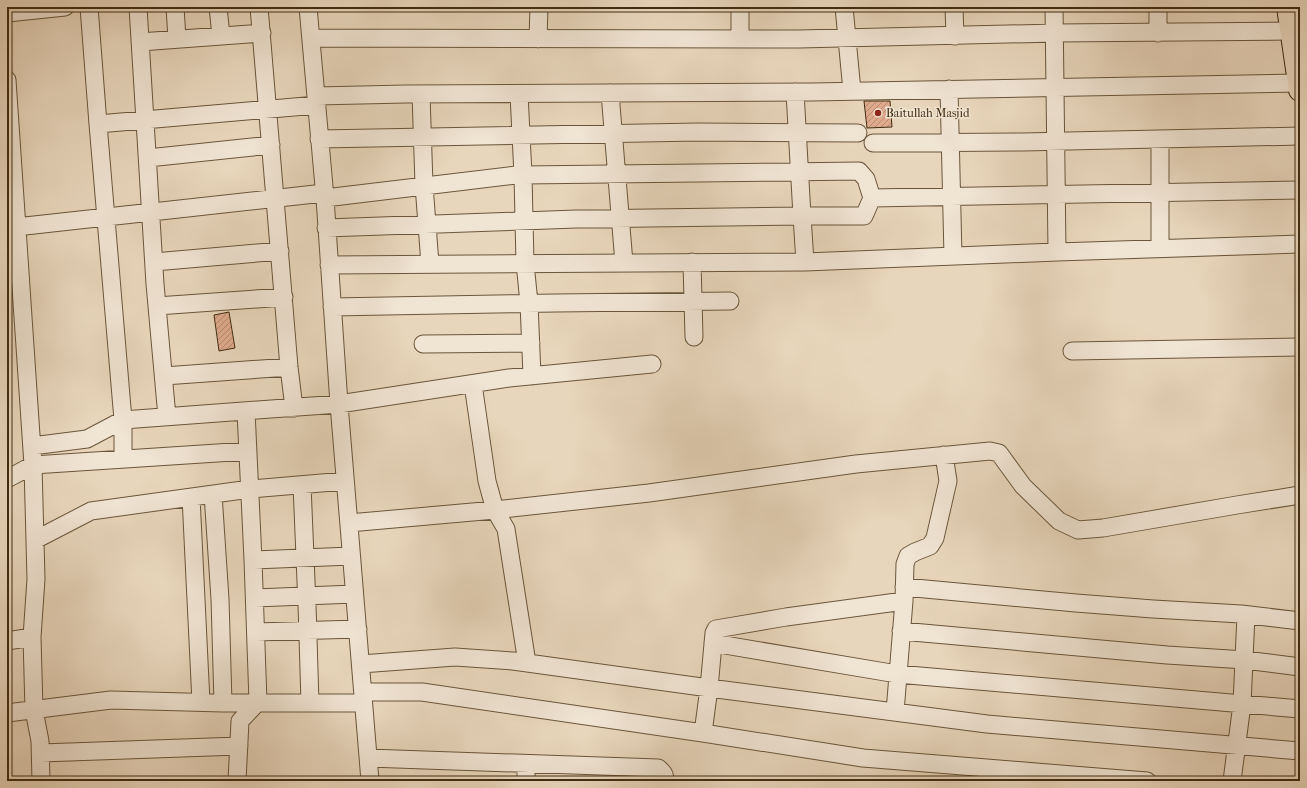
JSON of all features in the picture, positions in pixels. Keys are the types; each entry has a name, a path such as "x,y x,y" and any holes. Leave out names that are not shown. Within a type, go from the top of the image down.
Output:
{"main road":[{"path":"1288,7 1300,86"}],"street":[{"path":"7,13 65,7"},
{"path":"89,7 123,420 123,459"},
{"path":"138,7 157,306 167,417"},
{"path":"175,7 177,39"},
{"path":"218,7 221,36"},
{"path":"259,7 294,408"},
{"path":"308,7 320,139 348,523 370,781"},
{"path":"538,39 539,7"},
{"path":"740,7 740,38"},
{"path":"844,7 852,91"},
{"path":"954,7 955,36"},
{"path":"1054,7 1057,252"},
{"path":"1158,7 1158,32"},
{"path":"310,38 847,38 1055,33 1291,31"},
{"path":"140,42 262,33"},
{"path":"7,80 12,227 33,465 36,579 32,637 34,710 40,741 41,781"},
{"path":"98,124 268,109 316,101 421,94 795,92 1055,87 1300,86"},
{"path":"949,89 954,256"},
{"path":"795,92 805,262"},
{"path":"610,93 624,263"},
{"path":"421,94 424,185 430,264"},
{"path":"519,94 525,263 529,303 532,376"},
{"path":"320,139 698,132 858,133"},
{"path":"873,143 1056,142 1300,136"},
{"path":"1160,139 1160,248"},
{"path":"148,158 272,145"},
{"path":"12,227 276,198 324,196 523,175 859,171 866,179 872,198 864,216 620,218 326,228"},
{"path":"872,198 1300,190"},
{"path":"329,265 805,262 1300,244"},
{"path":"154,262 280,251"},
{"path":"692,262 694,337"},
{"path":"157,306 284,297"},
{"path":"332,307 529,303 730,302"},
{"path":"423,344 530,343"},
{"path":"1072,351 1300,347"},
{"path":"32,446 87,439 123,420 339,404 532,376 652,364"},
{"path":"164,376 290,367"},
{"path":"473,384 487,481 495,510 506,529 527,663"},
{"path":"237,781 240,721 258,702 254,560 246,411"},
{"path":"348,523 495,510 649,493 856,464 990,451 999,453 1024,486 1059,521 1078,530 1103,528 1237,504 1300,495"},
{"path":"7,480 33,465 248,452"},
{"path":"895,712 897,674 902,631 905,564 908,556 930,546 936,538 948,482 944,455"},
{"path":"35,540 91,511 250,488 345,481"},
{"path":"302,485 310,703"},
{"path":"213,494 220,599 223,703"},
{"path":"191,497 202,702"},
{"path":"254,560 351,556"},
{"path":"255,598 354,594"},
{"path":"703,733 714,633 716,629 904,594 1246,615 1300,621"},
{"path":"1232,781 1242,704 1246,615"},
{"path":"256,632 358,629"},
{"path":"902,631 1167,655 1245,660 1300,667"},
{"path":"7,641 32,637"},
{"path":"713,643 897,674 1099,693 1300,709"},
{"path":"361,664 455,657 527,663 987,724 1300,751"},
{"path":"7,713 111,700 223,703 310,703 422,692 863,758 985,774 1147,781"},
{"path":"41,753 239,746"},
{"path":"368,758 658,768 663,772 665,781"},
{"path":"526,764 526,781"}],"building":[{"name":"Baitullah Masjid","path":"864,101 890,101 892,127 867,128"},
{"path":"229,312 235,348 219,351 214,315"}],"place":[{"name":"Baitullah Masjid","path":"878,113"}]}
